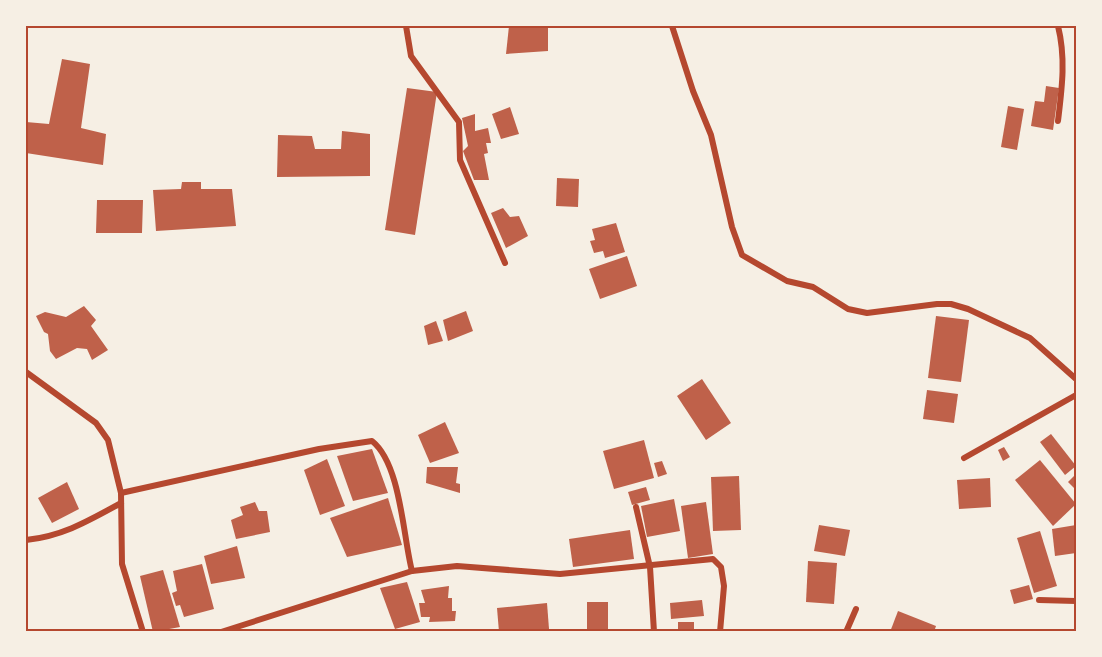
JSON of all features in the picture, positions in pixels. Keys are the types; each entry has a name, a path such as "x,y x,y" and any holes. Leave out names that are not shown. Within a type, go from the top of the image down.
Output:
{"street":[{"path":"406,26 411,56 459,122 460,160 506,263"},
{"path":"672,26 693,91 711,135 732,227 742,255 787,281 813,287 857,312 867,313 937,304 951,304 968,309 1036,342 1077,379"},
{"path":"1058,26 1063,46 1064,73 1058,121"},
{"path":"26,372 96,423 108,440 121,493 122,564 143,632"},
{"path":"964,458 1077,395"},
{"path":"121,493 319,449 372,441 378,446 385,460 399,497 412,571"},
{"path":"26,540 52,537 66,532 121,503"},
{"path":"636,507 650,567 654,632"},
{"path":"221,632 412,571 457,567 560,574 650,567 713,559 719,562 724,586 720,632"},
{"path":"1039,600 1077,601"},
{"path":"846,632 856,609"}],"building":[{"path":"509,26 548,26 548,51 506,54"},
{"path":"62,59 90,64 81,128 106,134 103,165 26,153 26,122 49,124"},
{"path":"1046,86 1059,88 1053,130 1031,126 1035,101 1044,102"},
{"path":"407,88 437,92 415,235 385,230"},
{"path":"1008,106 1024,109 1017,150 1001,147"},
{"path":"510,107 519,134 501,139 492,114"},
{"path":"475,114 475,131 488,128 491,143 486,143 488,153 484,154 489,180 474,180 463,151 468,146 462,118"},
{"path":"342,131 370,134 370,176 277,177 278,135 312,136 315,149 341,149"},
{"path":"557,178 579,179 578,207 556,206"},
{"path":"182,182 201,182 201,189 232,189 236,226 156,231 153,190 181,189"},
{"path":"97,200 143,200 142,233 96,233"},
{"path":"503,208 510,217 519,216 528,236 506,248 491,213"},
{"path":"616,223 625,252 605,258 603,251 594,253 590,241 595,240 592,229"},
{"path":"627,256 637,286 600,299 589,269"},
{"path":"84,306 96,320 91,326 108,350 92,360 87,349 77,348 56,359 50,351 48,334 44,332 36,316 45,312 66,317"},
{"path":"466,311 473,331 448,341 443,320"},
{"path":"936,316 969,320 961,382 928,378"},
{"path":"436,321 443,341 428,345 424,326"},
{"path":"702,379 731,423 706,440 677,396"},
{"path":"927,390 958,394 954,423 923,419"},
{"path":"445,422 459,453 430,463 418,435"},
{"path":"1051,434 1076,466 1065,475 1040,442"},
{"path":"644,440 654,478 614,489 603,451"},
{"path":"1004,447 1010,457 1003,461 998,450"},
{"path":"372,449 388,493 353,501 337,456"},
{"path":"327,459 345,506 320,515 304,470"},
{"path":"1040,460 1076,504 1053,526 1015,480"},
{"path":"662,461 667,474 658,477 654,463"},
{"path":"427,467 458,467 456,483 460,484 460,493 426,483"},
{"path":"739,476 741,530 713,531 711,477"},
{"path":"1074,476 1076,479 1076,490 1068,482"},
{"path":"990,478 991,507 959,509 957,480"},
{"path":"67,482 79,509 52,523 38,498"},
{"path":"646,487 650,500 632,505 628,492"},
{"path":"388,498 402,545 347,557 330,518"},
{"path":"674,499 680,531 647,537 641,506"},
{"path":"255,502 259,511 267,511 270,532 236,539 231,520 243,515 240,507"},
{"path":"706,502 713,554 688,558 681,506"},
{"path":"819,525 850,530 845,556 814,551"},
{"path":"1076,525 1076,553 1055,556 1052,529"},
{"path":"630,530 634,559 573,567 569,539"},
{"path":"1040,531 1057,586 1034,593 1017,538"},
{"path":"237,546 245,578 211,584 204,556"},
{"path":"808,561 837,563 834,604 806,602"},
{"path":"202,564 214,609 184,617 180,605 176,606 172,593 177,591 173,571"},
{"path":"163,570 180,627 153,632 140,576"},
{"path":"407,582 420,622 395,629 380,588"},
{"path":"1029,585 1033,599 1014,604 1010,590"},
{"path":"449,586 448,598 452,598 452,611 456,611 455,621 429,622 430,617 421,617 419,603 425,603 421,590"},
{"path":"702,600 704,616 671,619 670,603"},
{"path":"587,602 608,602 608,632 587,632"},
{"path":"547,603 549,629 499,632 497,608"},
{"path":"898,611 936,626 934,632 890,632"},
{"path":"678,622 694,622 694,632 678,632"}]}
